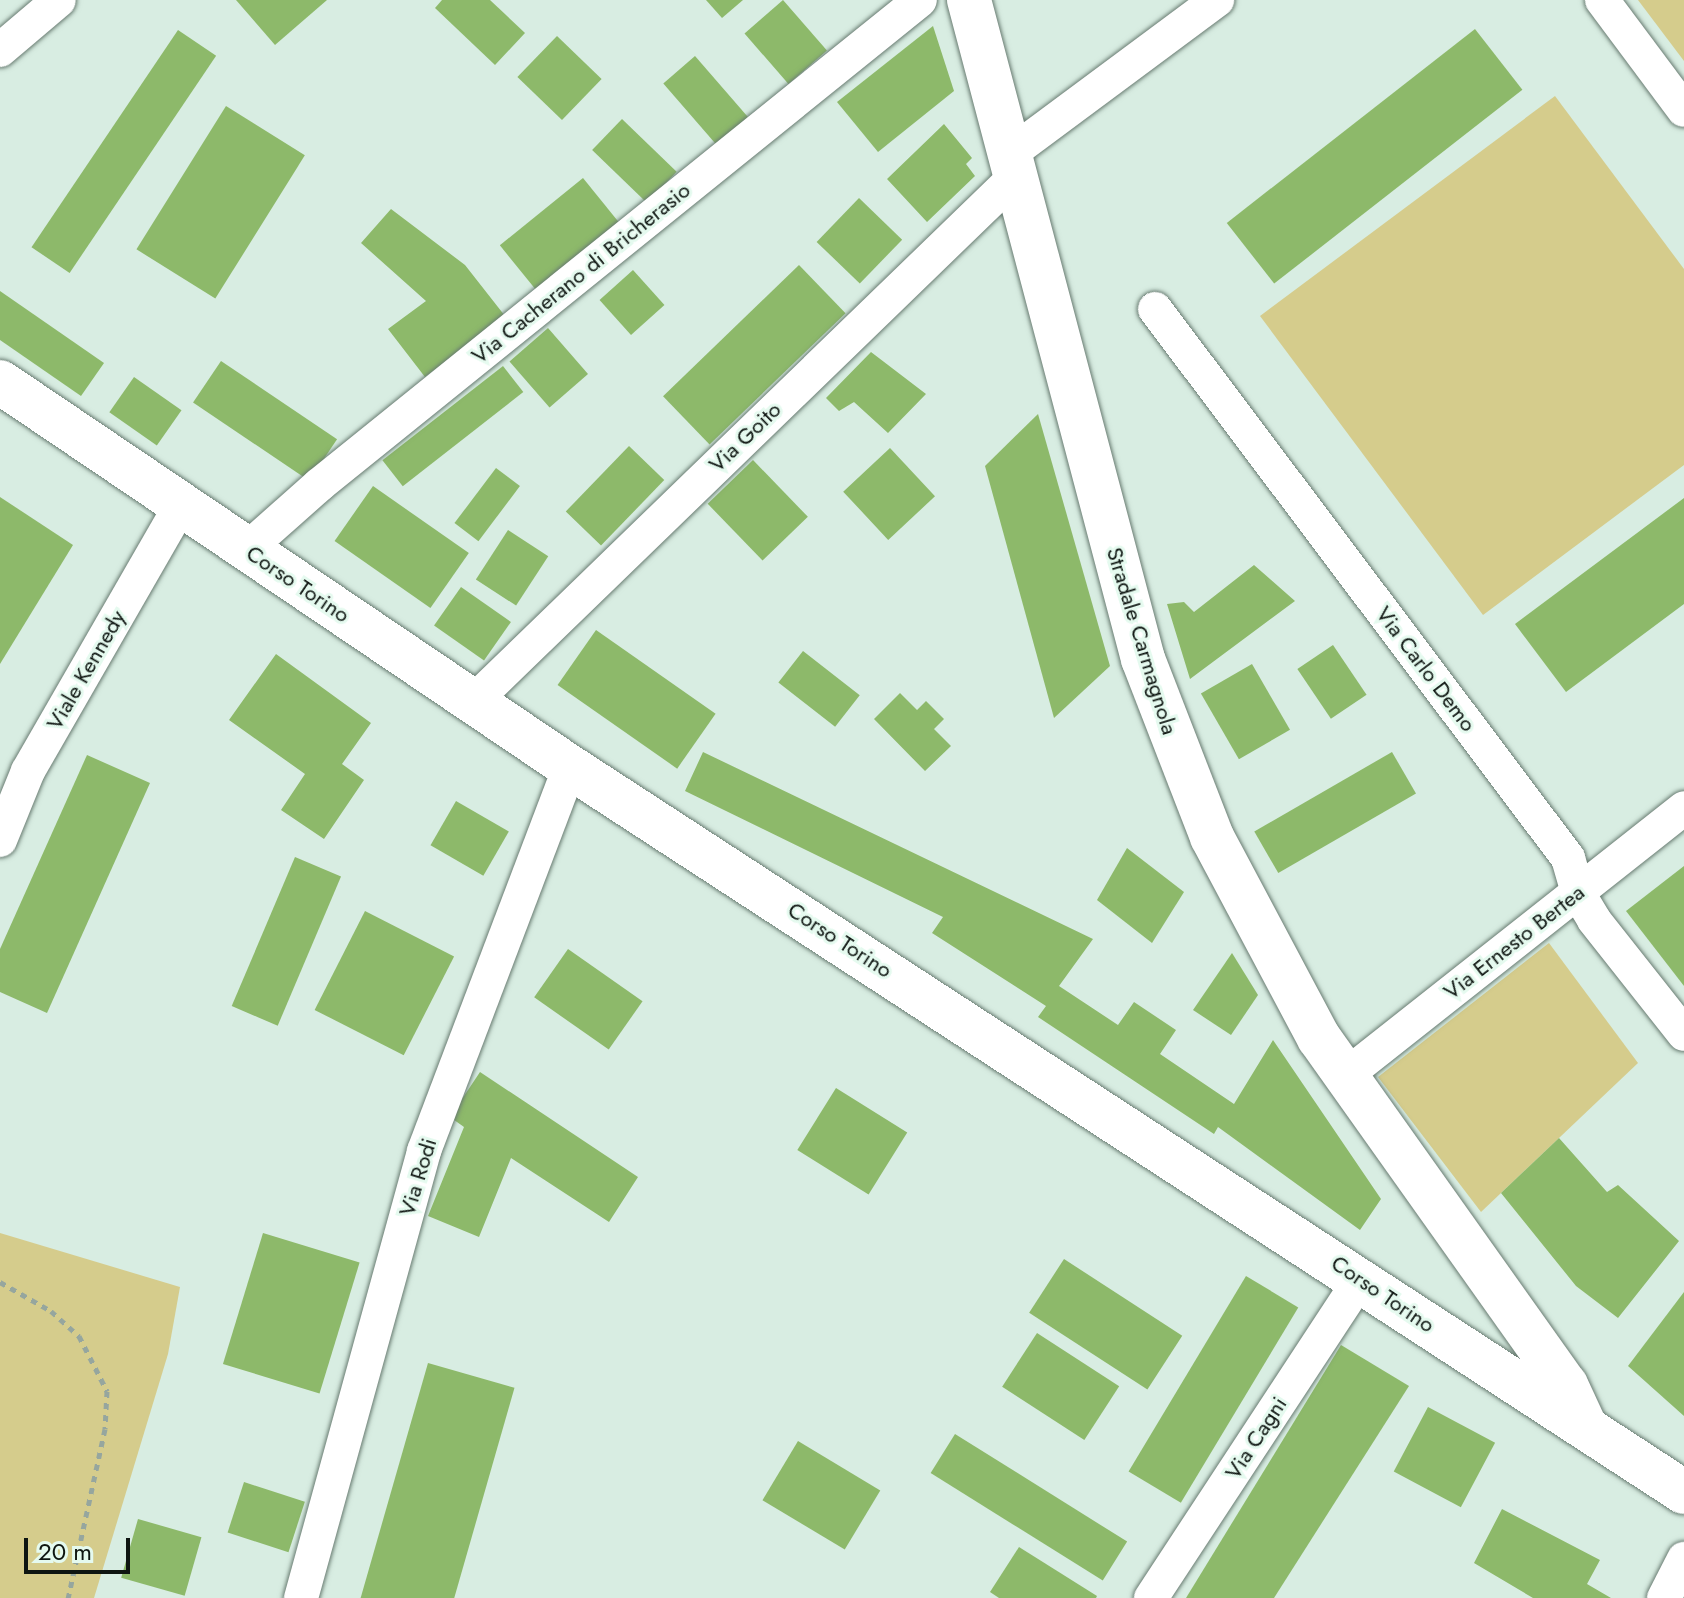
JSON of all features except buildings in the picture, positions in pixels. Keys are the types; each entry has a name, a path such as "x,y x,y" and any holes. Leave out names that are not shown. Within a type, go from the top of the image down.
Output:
{"main road":[{"name":"Stradale Carmagnola","path":"969,0 1143,659 1174,747 1263,937 1345,1076 1481,1262 1566,1385 1584,1424"},
{"name":"Corso Torino","path":"0,382 570,767 1361,1278 1684,1492"}],"street":[{"path":"0,50 59,0"},
{"name":"Via Cacherano di Bricherasio","path":"247,549 319,485 920,0"},
{"name":"Via Goito","path":"474,701 1014,164 1217,0"},
{"path":"1602,0 1684,110"},
{"name":"Via Carlo Demo","path":"1155,309 1568,858 1578,893 1684,1034"},
{"name":"Viale Kennedy","path":"0,840 28,771 181,505"},
{"name":"Via Rodi","path":"301,1598 424,1151 570,767"},
{"name":"Via Ernesto Bertea","path":"1345,1076 1684,808"},
{"name":"Via Cagni","path":"1151,1598 1361,1278"},
{"path":"1664,1598 1684,1559"}],"path":[{"path":"0,1282 64,1321 90,1353 107,1391 105,1429 68,1598"}],"shaded area":[{"path":"1638,0 1684,0 1684,61"},
{"path":"1555,96 1684,269 1684,465 1483,615 1260,316"},
{"path":"1549,943 1638,1063 1481,1212 1378,1077"},
{"path":"0,1233 180,1287 168,1354 94,1598 0,1598"}]}
